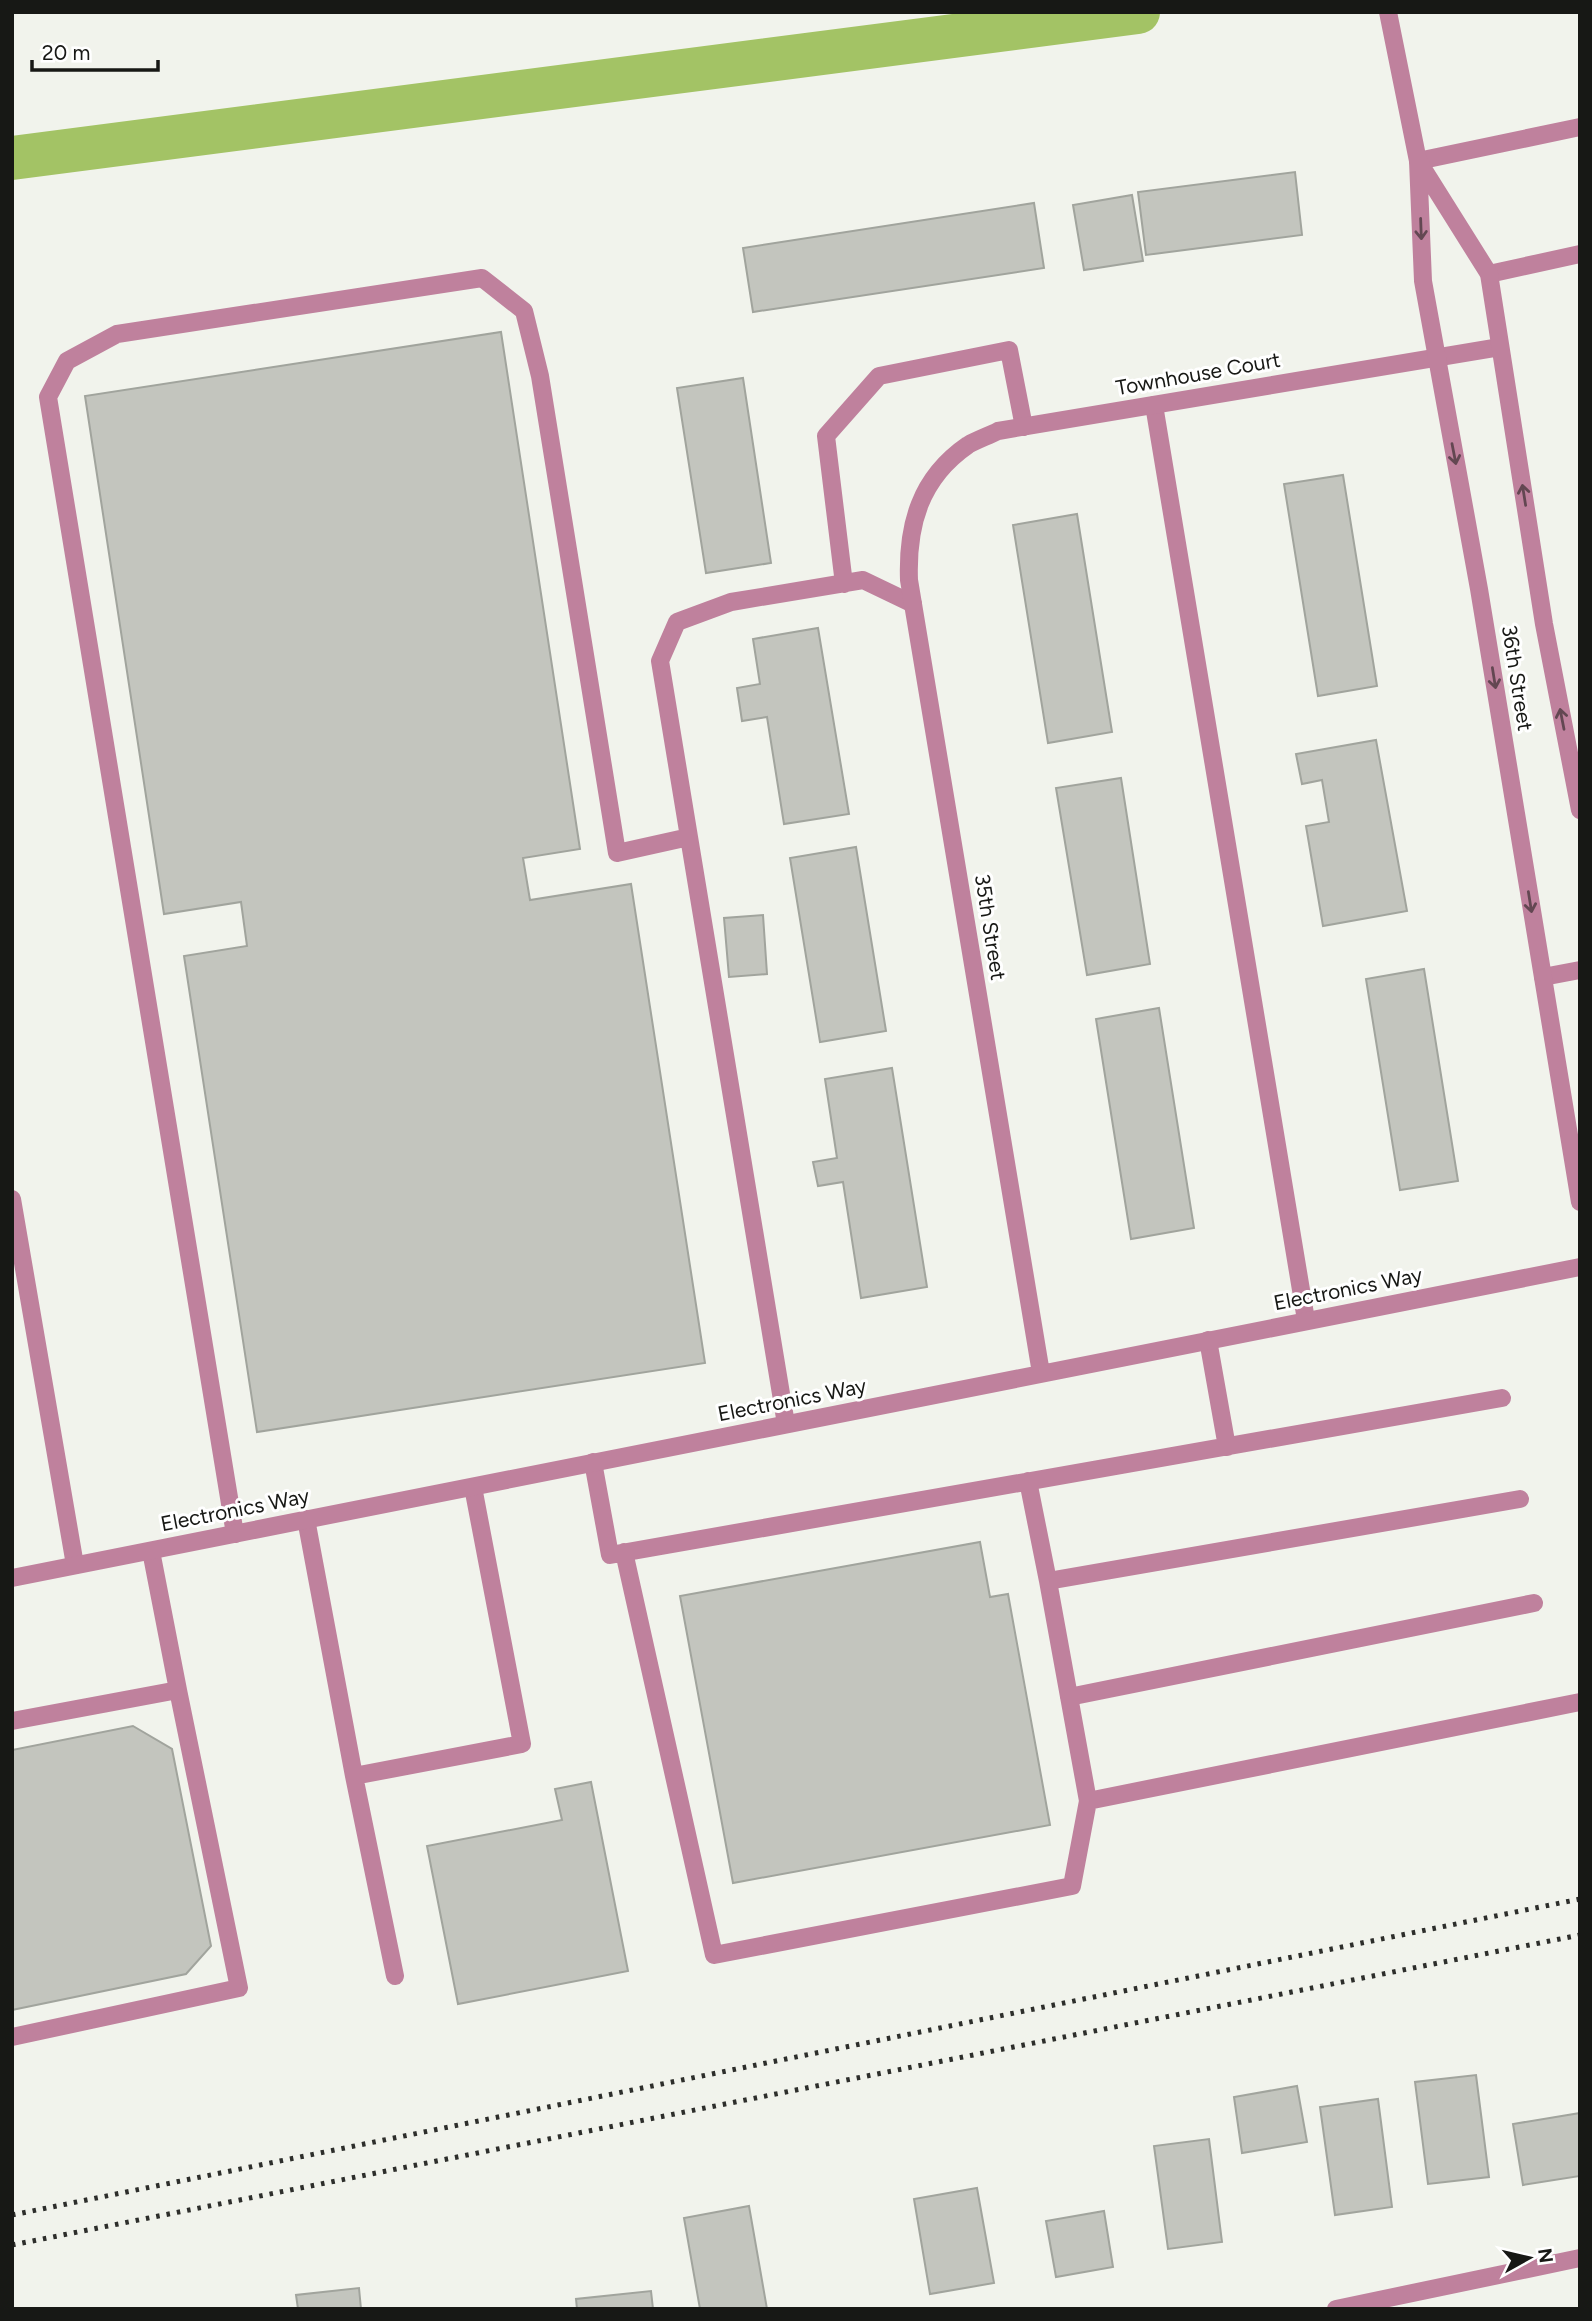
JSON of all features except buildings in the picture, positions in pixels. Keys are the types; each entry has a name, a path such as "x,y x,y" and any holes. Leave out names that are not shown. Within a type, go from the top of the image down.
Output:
{"street":[{"name":"36th Street","path":"1388,12 1418,161 1423,281 1479,589 1580,1202"},
{"path":"1418,161 1580,127"},
{"name":"36th Street","path":"1418,161 1489,274 1544,624 1580,810"},
{"path":"1489,274 1580,254"},
{"path":"235,1534 47,397 67,361 117,334 482,278 524,311 540,376 617,853 689,837"},
{"name":"Townhouse Court","path":"925,490 944,465 969,445 998,431 1500,347"},
{"path":"844,584 826,436 879,376 1009,350 1024,427"},
{"path":"1154,405 1306,1320"},
{"name":"35th Street","path":"925,490 913,519 908,550 913,604 1041,1373"},
{"path":"786,1424 660,661 677,622 731,602 863,580 913,604"},
{"path":"1543,977 1580,970"},
{"path":"12,1199 75,1565"},
{"name":"Electronics Way","path":"12,1578 1580,1267"},
{"path":"1208,1340 1227,1447"},
{"path":"593,1462 610,1555 1502,1398"},
{"path":"624,1552 714,1955 1072,1886 1088,1801 1028,1482"},
{"path":"354,1776 522,1744 473,1486"},
{"path":"1048,1581 1520,1499"},
{"path":"306,1519 395,1976"},
{"path":"12,2037 239,1988 151,1551"},
{"path":"1069,1697 1534,1603"},
{"path":"12,1721 178,1690"},
{"path":"1088,1801 1580,1702"},
{"path":"1336,2309 1580,2258"}],"waterway":[{"path":"12,158 1138,12"}],"railway":[{"path":"12,2215 1580,1899"},
{"path":"12,2245 1580,1935"}]}
